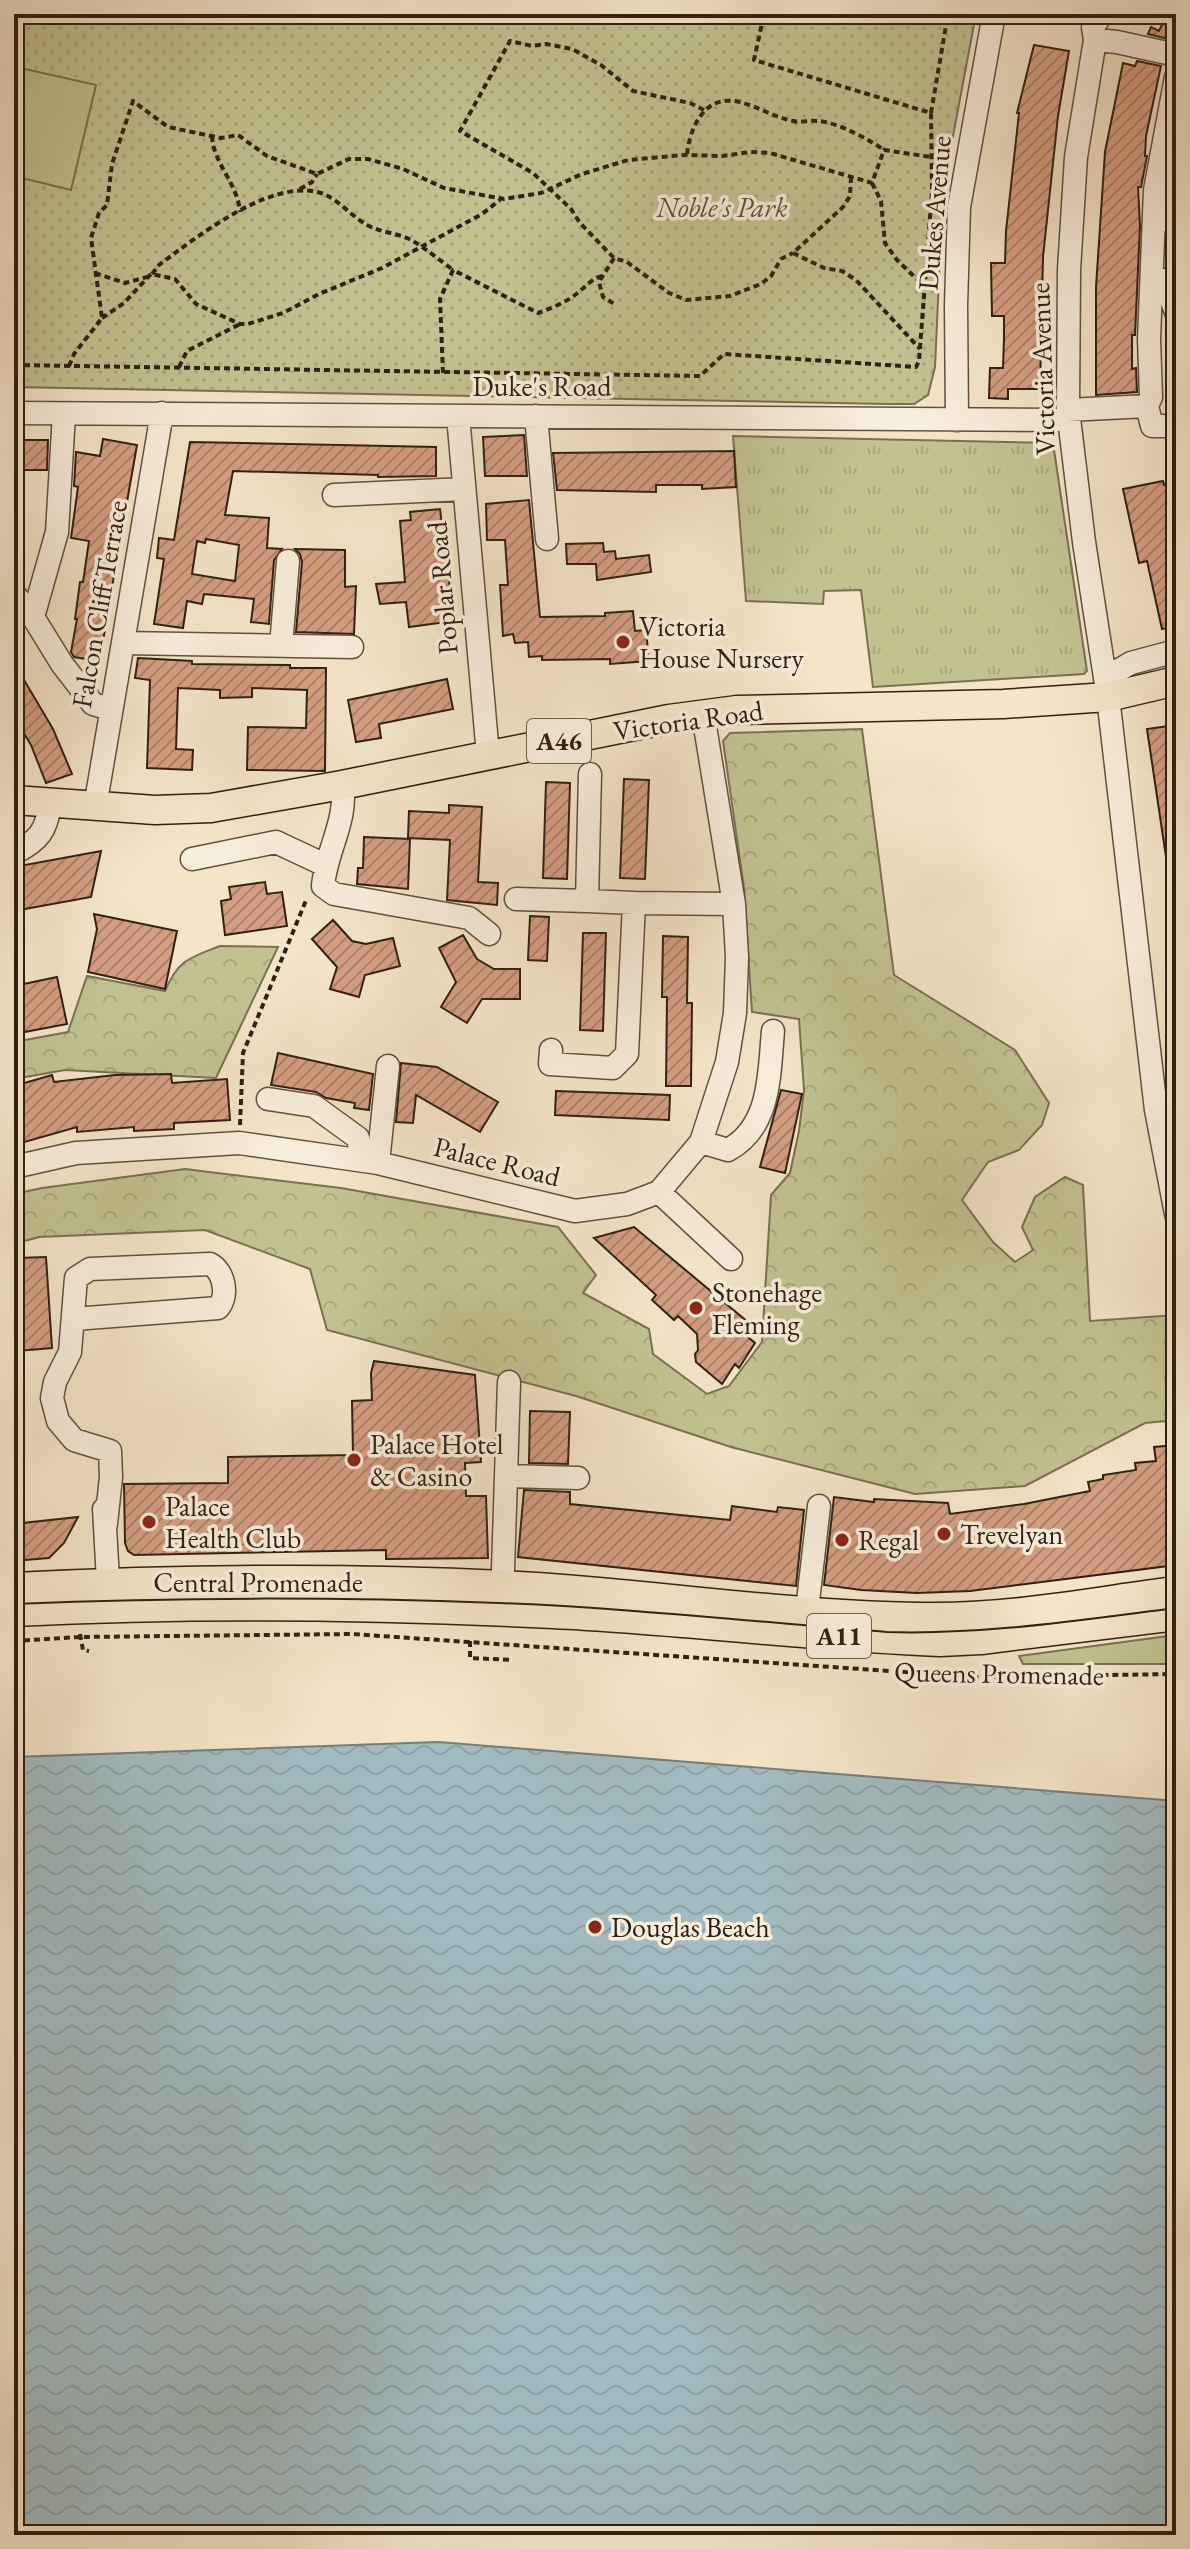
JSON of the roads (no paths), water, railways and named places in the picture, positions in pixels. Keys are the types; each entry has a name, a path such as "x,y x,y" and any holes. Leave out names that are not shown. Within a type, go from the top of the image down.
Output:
{"main road":[{"name":"Victoria Road","path":"14,800 155,810 211,808 703,714 770,707 1003,704 1106,687 1176,681"},
{"name":"Central Promenade","path":"14,1612 108,1595 290,1579 502,1598"},
{"name":"Central Promenade","path":"14,1587 108,1595"},
{"name":"Queens Promenade","path":"502,1598 887,1616 979,1616 1176,1591"},
{"name":"Queens Promenade","path":"502,1598 940,1642 981,1640 1176,1616"}],"street":[{"name":"Dukes Avenue","path":"957,420 959,207 994,14"},
{"name":"Victoria Avenue","path":"1102,14 1093,27 1095,40 1076,157 1069,270 1068,415 1166,1108 1176,1214"},
{"path":"1095,40 1176,55"},
{"path":"1176,77 1155,190 1149,339 1151,397 1147,406 1152,426 1176,426"},
{"path":"1164,220 1176,175"},
{"path":"1164,280 1176,312"},
{"name":"Duke's Road","path":"14,413 957,420 1068,415 1147,406"},
{"name":"Falcon Cliff Terrace","path":"95,807 162,413"},
{"path":"33,617 57,532 64,414"},
{"name":"Poplar Road","path":"458,416 488,755"},
{"path":"536,416 547,539"},
{"path":"334,495 464,489"},
{"path":"281,646 288,561"},
{"path":"14,594 93,704 110,709"},
{"path":"123,643 352,647"},
{"path":"1106,687 1131,663 1176,651"},
{"path":"703,714 734,904 737,957 735,1013 727,1062 701,1142 659,1192 731,1259"},
{"path":"587,901 590,774"},
{"path":"324,875 344,810 342,785"},
{"path":"14,853 29,845 45,828 50,803"},
{"path":"192,859 276,842 324,875 334,894 469,918 489,934"},
{"path":"516,899 734,904"},
{"path":"551,1050 550,1064 613,1068 627,1054 634,903"},
{"path":"701,1142 728,1150 742,1143 758,1123 767,1092 773,1031"},
{"path":"370,1161 388,1066"},
{"path":"268,1099 314,1106 325,1111 358,1138 370,1161"},
{"name":"Palace Road","path":"14,1167 76,1153 239,1143 370,1161 575,1211 627,1204 659,1192"},
{"path":"74,1319 218,1308 224,1299 220,1273 210,1264 85,1271 76,1278 70,1352 55,1382 52,1398 58,1421 74,1440 99,1449 108,1595"},
{"path":"502,1598 509,1382"},
{"path":"506,1476 578,1478"},
{"path":"807,1610 819,1506"}],"water":[{"name":"Douglas Beach","path":"438,1742 1176,1801 1176,2535 14,2535 14,1757"}],"tram line":[{"path":"14,1604 196,1599 439,1601 596,1608 887,1632 1032,1626 1176,1608"}],"place":[{"name":"Victoria House Nursery","path":"623,642"},
{"name":"Stonehage Fleming","path":"696,1308"},
{"name":"Palace Hotel & Casino","path":"354,1460"},
{"name":"Palace Health Club","path":"149,1522"},
{"name":"Trevelyan","path":"944,1534"},
{"name":"Regal","path":"842,1540"},
{"name":"Douglas Beach","path":"595,1927"}],"park label":[{"name":"Noble's Park","path":"722,207"}]}
